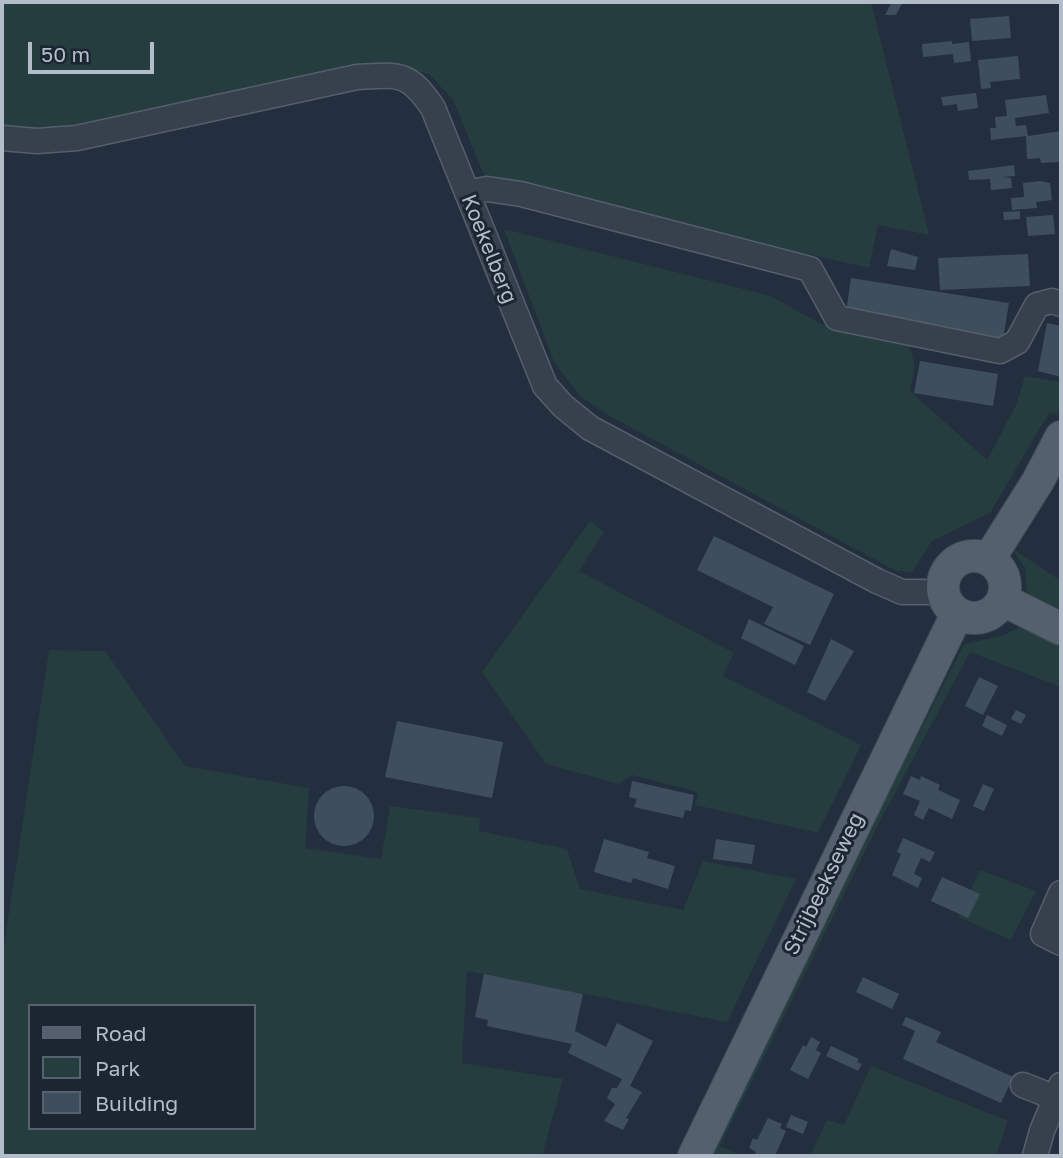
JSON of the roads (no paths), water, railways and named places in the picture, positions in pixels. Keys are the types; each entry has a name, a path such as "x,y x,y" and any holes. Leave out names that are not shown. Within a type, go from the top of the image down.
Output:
{"main road":[{"path":"989,559 1038,481 1061,437"},
{"path":"967,556 989,559 1004,577 1003,600 997,609 978,619 950,603 943,580 956,561 967,556"},
{"path":"1003,600 1061,629"},
{"name":"Strijbeekseweg","path":"694,1156 950,603"}],"street":[{"name":"Koekelberg","path":"2,138 37,141 78,138 357,77 395,75 418,85 433,108 545,386 563,406 590,428 877,581 902,592 950,603"},
{"path":"467,194 487,188 522,194 810,270 837,318 1000,351 1017,341 1037,305 1052,301 1061,304"},
{"path":"1061,893 1043,934 1061,943"},
{"path":"1023,1085 1059,1095 1035,1156"}]}
